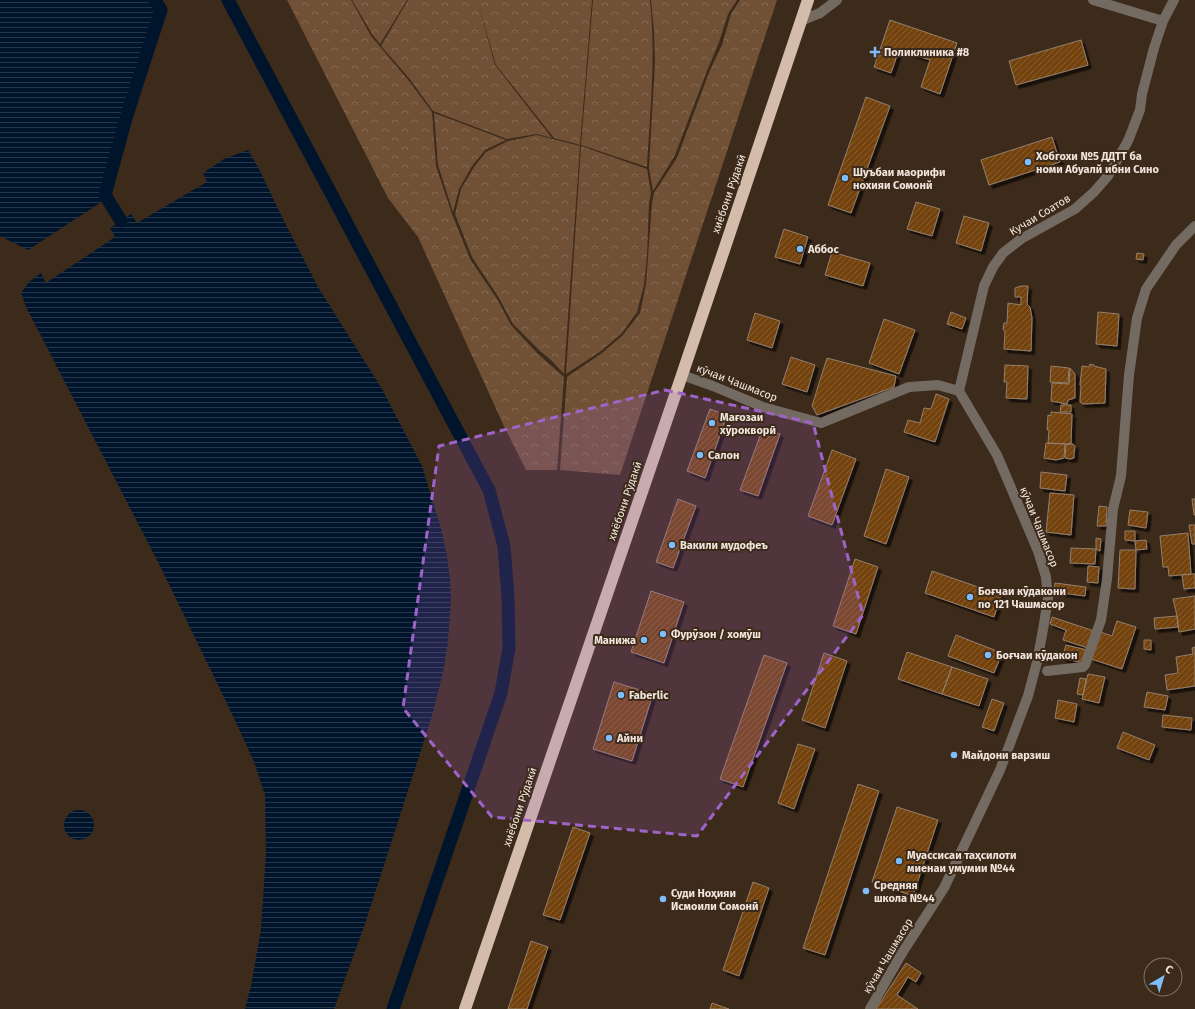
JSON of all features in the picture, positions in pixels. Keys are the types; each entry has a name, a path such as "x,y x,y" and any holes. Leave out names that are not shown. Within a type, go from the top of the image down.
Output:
{"highway":[{"name":"хиёбони Рӯдакӣ","path":"465,1009 682,375 808,0"}],"street":[{"path":"800,21 820,12 837,0"},
{"path":"1093,0 1163,21"},
{"name":"Кучаи Соатов","path":"960,391 984,286 992,267 1003,253 1075,209 1094,192 1108,176 1128,141 1140,110 1142,94 1154,48 1163,21 1174,0"},
{"path":"1047,671 1083,668 1101,620 1107,579 1112,509 1121,476 1129,375 1137,318 1146,289 1176,245 1195,226"},
{"name":"кӯчаи Чашмасор","path":"682,375 763,407 821,423 909,387 938,385 960,391 997,455 1038,551 1046,577 1048,598 1037,662 1028,696 1000,770 944,888 902,953 870,1009"}],"highlighted area":[{"path":"665,390 813,423 863,615 697,836 492,817 403,708 439,446"}],"green space":[{"path":"287,0 351,0 371,36 409,81 432,112 436,166 452,214 470,259 497,299 511,325 537,353 564,377 557,470 526,470 503,424 418,237 388,198"},
{"path":"352,0 407,0 380,44 372,34"},
{"path":"408,0 477,0 495,65 552,138 537,134 507,139 433,111 409,78 381,46"},
{"path":"477,0 592,0 580,145 554,138 496,65"},
{"path":"593,0 650,0 652,21 652,63 647,167 581,145"},
{"path":"651,0 737,0 728,14 719,42 675,155 653,191 649,168 655,62"},
{"path":"740,0 777,0 620,475 560,470 567,377 602,353 623,335 640,313 646,284 654,193 677,158 710,70 722,45 731,14"},
{"path":"434,113 506,140 485,150 472,166 459,189 453,212 438,165"},
{"path":"537,135 580,146 564,374 513,324 499,298 472,257 455,214 461,189 474,167 486,152 508,141"},
{"path":"581,146 647,169 651,193 649,203 647,256 644,285 637,312 622,333 601,351 566,374"}],"water":[{"path":"0,0 151,0 157,11 100,196 103,201 28,250 0,236"},
{"path":"248,150 318,287 382,389 422,466 442,532 450,579 451,599 448,641 444,668 432,716 365,924 334,1009 245,1009 251,986 261,929 266,853 265,795 254,762 234,718 160,566 26,307 21,293 29,282 41,273 46,283 115,237 110,228 131,214 137,223 207,182 203,173 224,159"},
{"path":"79,810 90,814 94,825 90,836 79,840 68,836 64,825 68,814"}],"building":[{"path":"890,20 957,43 940,94 921,87 930,60 899,50 891,73 874,67"},
{"path":"1081,40 1088,65 1016,85 1009,61"},
{"path":"866,97 890,106 851,213 828,205"},
{"path":"1052,137 1060,162 989,185 981,160"},
{"path":"916,202 940,209 932,236 907,229"},
{"path":"964,216 989,223 981,251 956,243"},
{"path":"784,229 808,237 800,264 775,257"},
{"path":"832,252 870,263 863,286 825,275"},
{"path":"1137,253 1144,254 1143,260 1136,259"},
{"path":"1028,286 1027,304 1030,307 1032,318 1031,351 1004,349 1005,332 1003,329 1004,323 1007,323 1008,303 1021,305 1021,297 1015,297 1015,288"},
{"path":"951,312 966,318 962,329 947,324"},
{"path":"1098,312 1119,314 1117,346 1096,344"},
{"path":"755,313 780,321 772,348 747,340"},
{"path":"884,319 915,330 899,374 869,363"},
{"path":"791,357 815,365 807,392 782,384"},
{"path":"827,358 896,376 894,387 817,415 812,406"},
{"path":"1090,364 1106,369 1105,403 1083,404 1080,402 1082,366 1089,367"},
{"path":"1005,365 1028,366 1027,399 1006,398 1007,382 1004,382"},
{"path":"1051,366 1069,368 1068,383 1050,382"},
{"path":"1070,368 1075,374 1075,398 1068,400 1067,404 1051,401 1052,383 1069,384"},
{"path":"936,394 949,399 935,442 904,432 908,420 920,423 924,408 931,409"},
{"path":"1061,405 1071,405 1071,412 1060,412"},
{"path":"710,409 727,415 705,478 687,471"},
{"path":"1051,412 1072,414 1071,444 1048,443 1048,415 1051,416"},
{"path":"763,428 780,434 758,496 740,490"},
{"path":"1046,443 1065,444 1064,458 1056,460 1044,458"},
{"path":"1070,444 1075,446 1074,458 1070,459 1065,458 1066,445"},
{"path":"832,450 856,459 832,525 808,516"},
{"path":"886,469 909,477 886,544 864,536"},
{"path":"1041,472 1067,475 1065,491 1040,488"},
{"path":"1050,493 1074,495 1071,535 1046,532"},
{"path":"678,499 696,506 673,568 656,562"},
{"path":"1192,499 1195,499 1195,515 1194,515"},
{"path":"1099,506 1107,507 1106,526 1097,526"},
{"path":"1130,510 1148,512 1146,528 1128,525"},
{"path":"1189,525 1195,525 1195,544 1192,544"},
{"path":"1125,531 1135,531 1135,541 1125,540"},
{"path":"1188,533 1191,574 1169,576 1168,567 1163,567 1160,536"},
{"path":"1096,538 1101,539 1100,551 1096,549"},
{"path":"1146,540 1147,549 1136,550 1135,541"},
{"path":"1071,548 1096,549 1095,564 1070,563"},
{"path":"1120,550 1136,550 1135,589 1118,588"},
{"path":"855,559 878,567 856,634 833,626"},
{"path":"1088,566 1099,567 1098,583 1087,582"},
{"path":"932,571 1001,595 994,617 925,593"},
{"path":"1195,574 1195,588 1184,589 1182,575"},
{"path":"1055,583 1086,587 1085,596 1054,592"},
{"path":"651,591 684,602 664,663 631,652"},
{"path":"1195,596 1195,629 1179,632 1173,599"},
{"path":"1177,616 1178,627 1155,629 1154,618"},
{"path":"1052,617 1094,631 1088,648 1063,640 1066,630 1050,624"},
{"path":"1117,621 1136,627 1122,669 1091,659 1100,632 1112,636"},
{"path":"956,635 1002,653 994,673 948,656"},
{"path":"1144,640 1151,640 1151,650 1144,649"},
{"path":"1066,645 1087,650 1083,663 1062,658"},
{"path":"1195,647 1195,686 1167,690 1165,675 1178,673 1176,657 1193,654 1192,648"},
{"path":"907,652 952,667 942,694 898,679"},
{"path":"824,653 847,661 825,728 802,720"},
{"path":"764,655 787,663 743,787 720,779"},
{"path":"952,667 988,679 979,706 942,694"},
{"path":"1088,674 1105,677 1099,703 1082,699"},
{"path":"1080,678 1086,679 1083,695 1077,694"},
{"path":"614,682 653,694 632,761 593,749"},
{"path":"1147,692 1168,696 1165,710 1144,707"},
{"path":"992,699 1004,703 994,731 982,727"},
{"path":"1058,700 1077,704 1074,722 1055,718"},
{"path":"1163,715 1192,718 1191,730 1162,727"},
{"path":"1123,732 1155,745 1149,760 1117,748"},
{"path":"798,744 815,749 794,809 778,803"},
{"path":"858,784 879,791 825,955 803,948"},
{"path":"897,807 938,820 913,896 872,882"},
{"path":"573,827 590,833 560,920 543,915"},
{"path":"753,882 769,888 739,976 723,970"},
{"path":"531,941 548,947 527,1009 508,1009"},
{"path":"906,963 921,973 916,982 908,977 897,995 918,1009 876,1009"},
{"path":"712,1003 729,1009 710,1009"}],"waterway":[{"path":"121,221 105,195 126,118 161,10 155,0"},
{"path":"228,0 489,490 504,546 508,597 509,648 501,693 393,1009"}],"place":[{"name":"Поликлиника #8","path":"875,52"},
{"name":"Хобгохи №5 ДДТТ ба номи Абуалй ибни Сино","path":"1028,162"},
{"name":"Шуъбаи маорифи нохияи Сомонй","path":"845,178"},
{"name":"Аббос","path":"800,249"},
{"name":"Мағозаи хӯрокворӣ","path":"712,423"},
{"name":"Салон","path":"700,455"},
{"name":"Вакили мудофеъ","path":"672,545"},
{"name":"Боғчаи кӯдакони no 121 Чашмасор","path":"970,597"},
{"name":"Фурӯзон / хомӯш","path":"663,634"},
{"name":"Манижа","path":"644,640"},
{"name":"Боғчаи кӯдакон","path":"988,655"},
{"name":"Faberlic","path":"621,695"},
{"name":"Айни","path":"609,738"},
{"name":"Майдони варзиш","path":"954,755"},
{"name":"Муассисаи таҳсилоти миенаи умумии №44","path":"899,861"},
{"name":"Средняя школа №44","path":"866,891"},
{"name":"Суди Ноҳияи Исмоили Сомонӣ","path":"663,899"}]}
